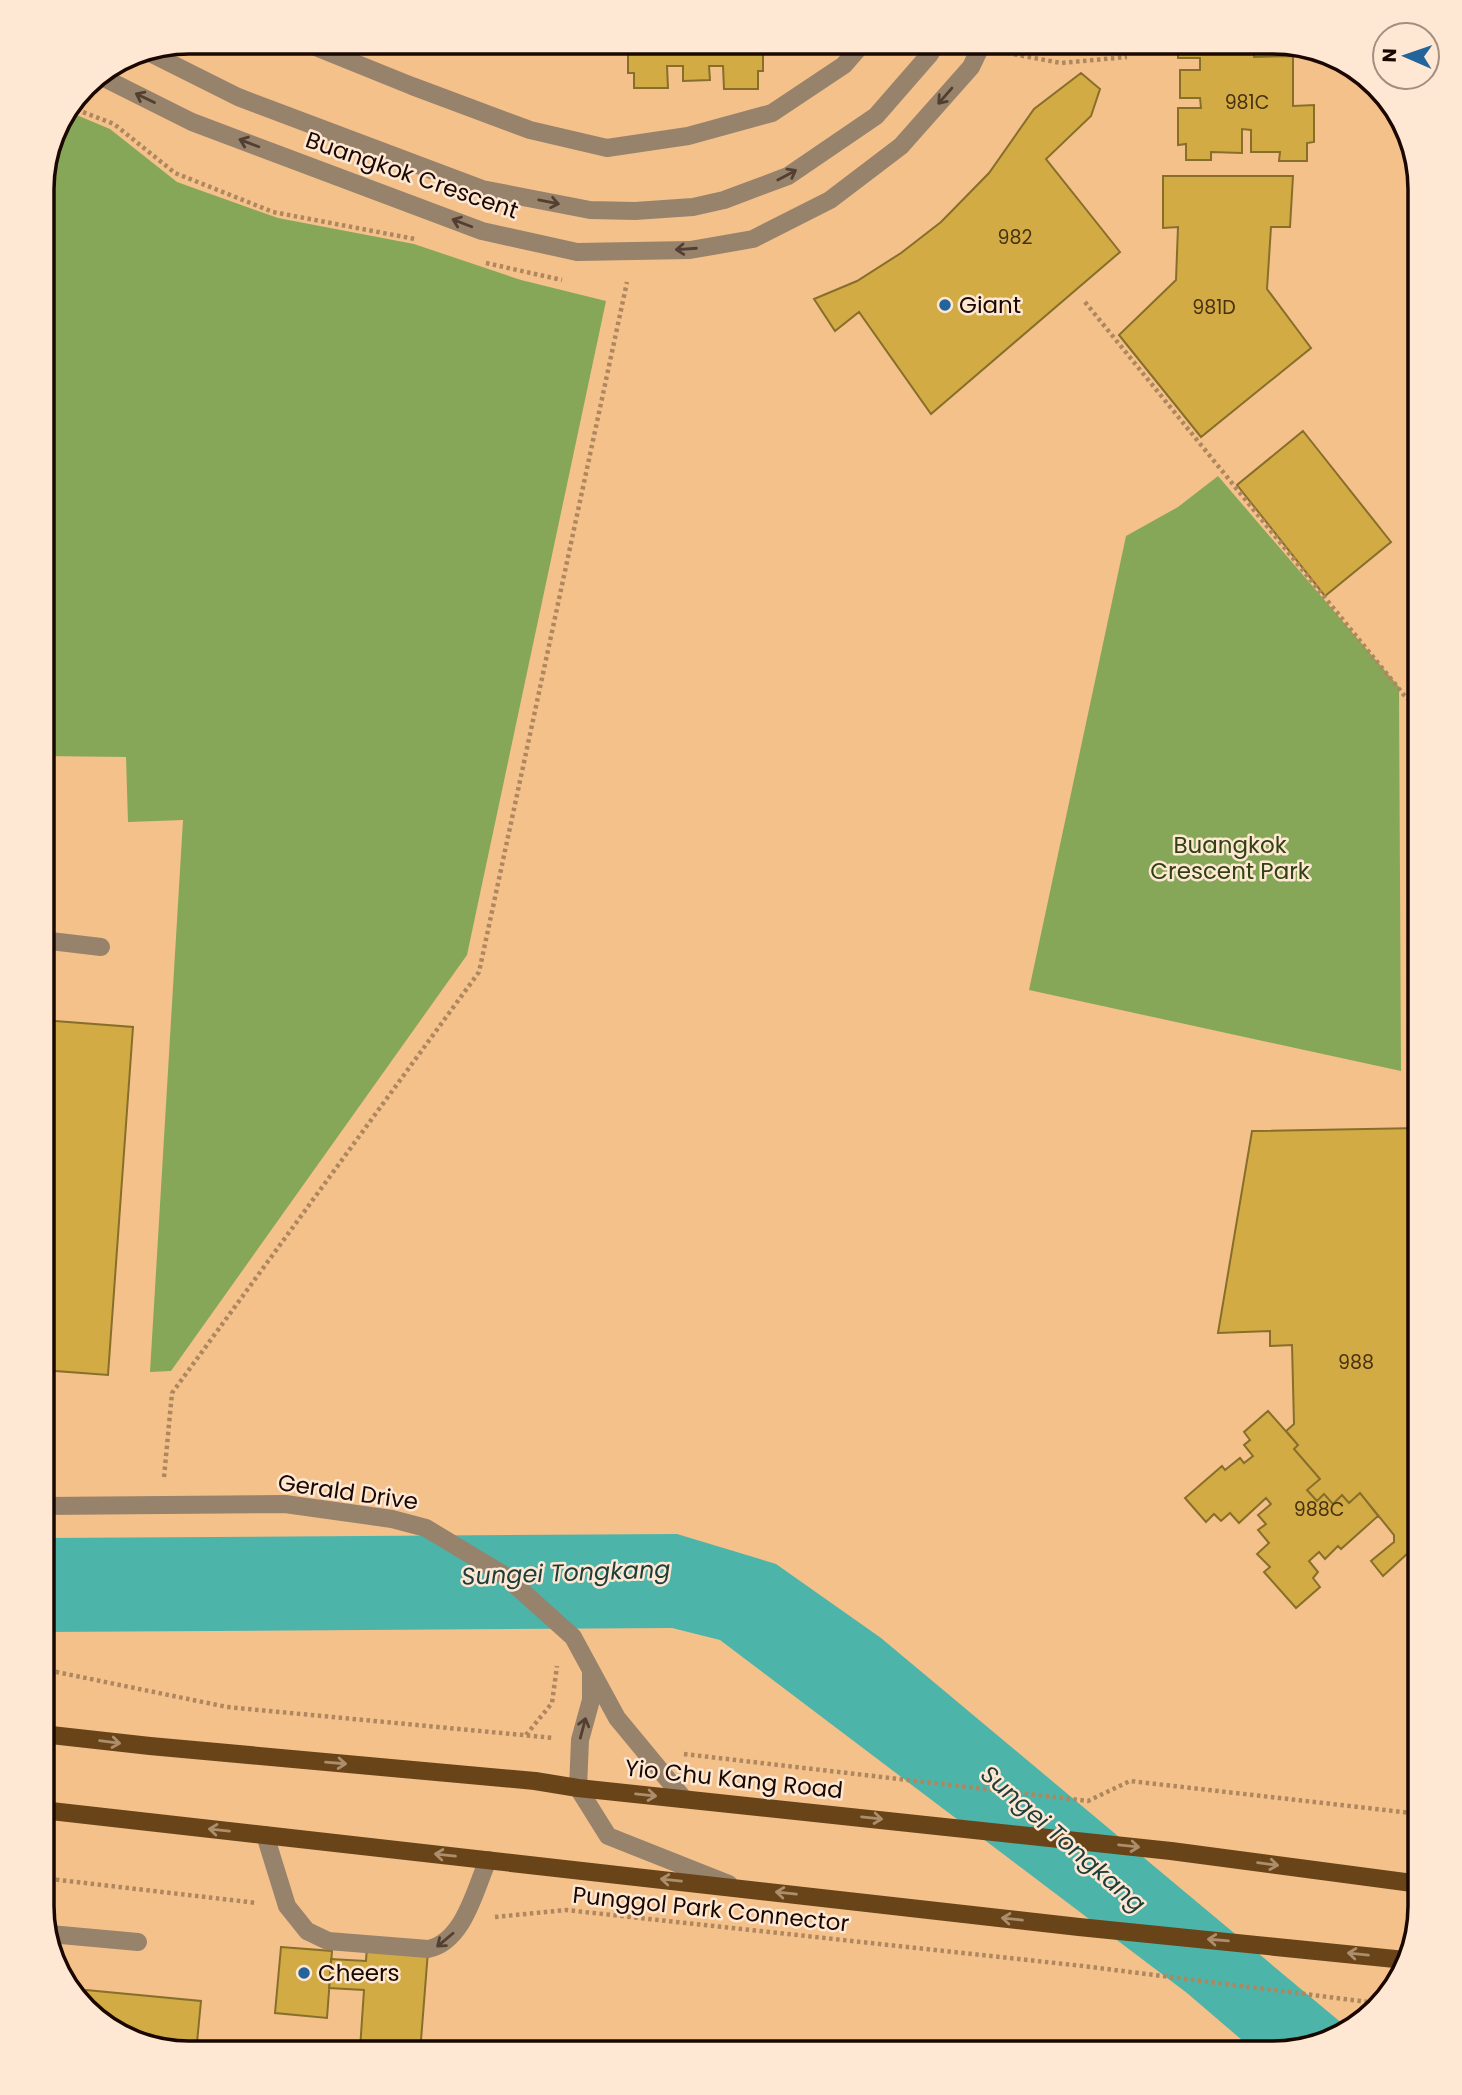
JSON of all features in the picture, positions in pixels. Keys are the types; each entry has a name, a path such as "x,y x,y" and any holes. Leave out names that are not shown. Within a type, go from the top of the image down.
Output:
{"main road":[{"name":"Yio Chu Kang Road","path":"54,1735 535,1781 578,1788 1171,1851 1408,1882"},
{"path":"54,1811 1079,1927 1396,1959"}],"street":[{"path":"333,54 530,130 607,148 688,136 772,113 844,65 853,55"},
{"name":"Buangkok Crescent","path":"160,58 238,97 482,189 590,210 635,211 714,203 789,176 876,116 929,55"},
{"name":"Buangkok Crescent","path":"109,81 192,122 482,231 578,252 691,250 753,239 830,200 901,146 983,55"},
{"path":"55,941 101,947"},
{"name":"Gerald Drive","path":"54,1506 285,1504 392,1519 426,1528 504,1575 573,1637 617,1718 684,1799"},
{"path":"591,1669 591,1700 580,1740 578,1788 608,1836 739,1888"},
{"path":"265,1835 287,1906 307,1931 328,1941 428,1949 439,1947 449,1939 462,1921 488,1860"},
{"path":"58,1935 138,1942"}],"path":[{"path":"1017,55 1061,63 1127,57"},
{"path":"162,1505 172,1393 479,972 626,282"},
{"path":"1085,302 1408,699"},
{"path":"526,1735 552,1703 557,1667 554,1656"},
{"path":"54,1671 227,1707 580,1740"},
{"path":"641,1748 1088,1801 1130,1781 1408,1813"},
{"path":"54,1879 287,1906"},
{"name":"Punggol Park Connector","path":"462,1921 566,1910 1083,1966 1368,2001"}],"green space":[{"path":"76,115 110,129 177,182 278,218 414,244 521,280 606,301 467,955 171,1371 150,1372 183,820 128,822 126,757 55,756 55,172 68,130"},
{"name":"Buangkok Crescent Park","path":"1218,476 1399,687 1401,1071 1029,990 1126,536 1178,507"}],"water":[{"name":"Sungei Tongkang","path":"677,1534 776,1564 881,1638 1341,2022 1290,2040 1243,2041 1187,1993 720,1640 672,1628 54,1632 54,1538"}],"building":[{"path":"628,54 763,55 763,71 758,71 758,89 724,89 723,66 709,66 710,80 683,81 683,66 667,66 668,88 634,88 634,73 628,73"},
{"path":"1178,55 1293,56 1293,106 1314,105 1314,142 1307,143 1307,161 1279,161 1280,152 1251,152 1251,130 1242,129 1242,153 1211,152 1211,160 1186,160 1186,144 1178,145 1178,108 1201,108 1200,98 1180,98 1180,70 1200,70 1200,58 1178,58"},
{"path":"1081,73 1100,89 1091,116 1046,159 1120,252 931,414 859,312 835,331 814,299 857,281 901,253 941,222 989,173 1034,109"},
{"path":"1163,176 1293,176 1290,227 1271,227 1267,289 1311,348 1201,437 1119,335 1176,280 1178,227 1163,228"},
{"path":"1303,431 1391,542 1325,596 1237,485"},
{"path":"55,1021 133,1027 108,1375 54,1371"},
{"path":"1408,1128 1408,1553 1383,1576 1371,1561 1394,1542 1394,1535 1360,1493 1349,1503 1342,1495 1333,1504 1324,1494 1317,1501 1307,1490 1320,1479 1294,1449 1298,1445 1286,1431 1294,1424 1292,1345 1270,1346 1270,1331 1218,1333 1252,1131"},
{"path":"1268,1411 1298,1445 1294,1449 1320,1479 1307,1490 1317,1501 1324,1494 1333,1504 1342,1495 1349,1503 1360,1493 1378,1516 1341,1549 1338,1546 1325,1559 1319,1552 1309,1561 1318,1572 1313,1578 1320,1587 1296,1608 1264,1572 1270,1567 1257,1554 1269,1543 1258,1530 1266,1524 1258,1515 1271,1504 1266,1498 1239,1523 1230,1513 1221,1521 1214,1514 1206,1522 1185,1498 1222,1466 1225,1470 1240,1458 1244,1463 1253,1456 1244,1445 1250,1440 1244,1432"},
{"path":"367,1946 428,1951 421,2040 361,2040 364,1990 329,1988 331,1959 366,1961"},
{"name":"Cheers","path":"281,1947 332,1951 327,2018 275,2013"},
{"path":"86,1990 201,2001 197,2040 146,2034 114,2018"}],"place":[{"name":"Giant","path":"945,305"},
{"name":"Cheers","path":"304,1973"}]}
